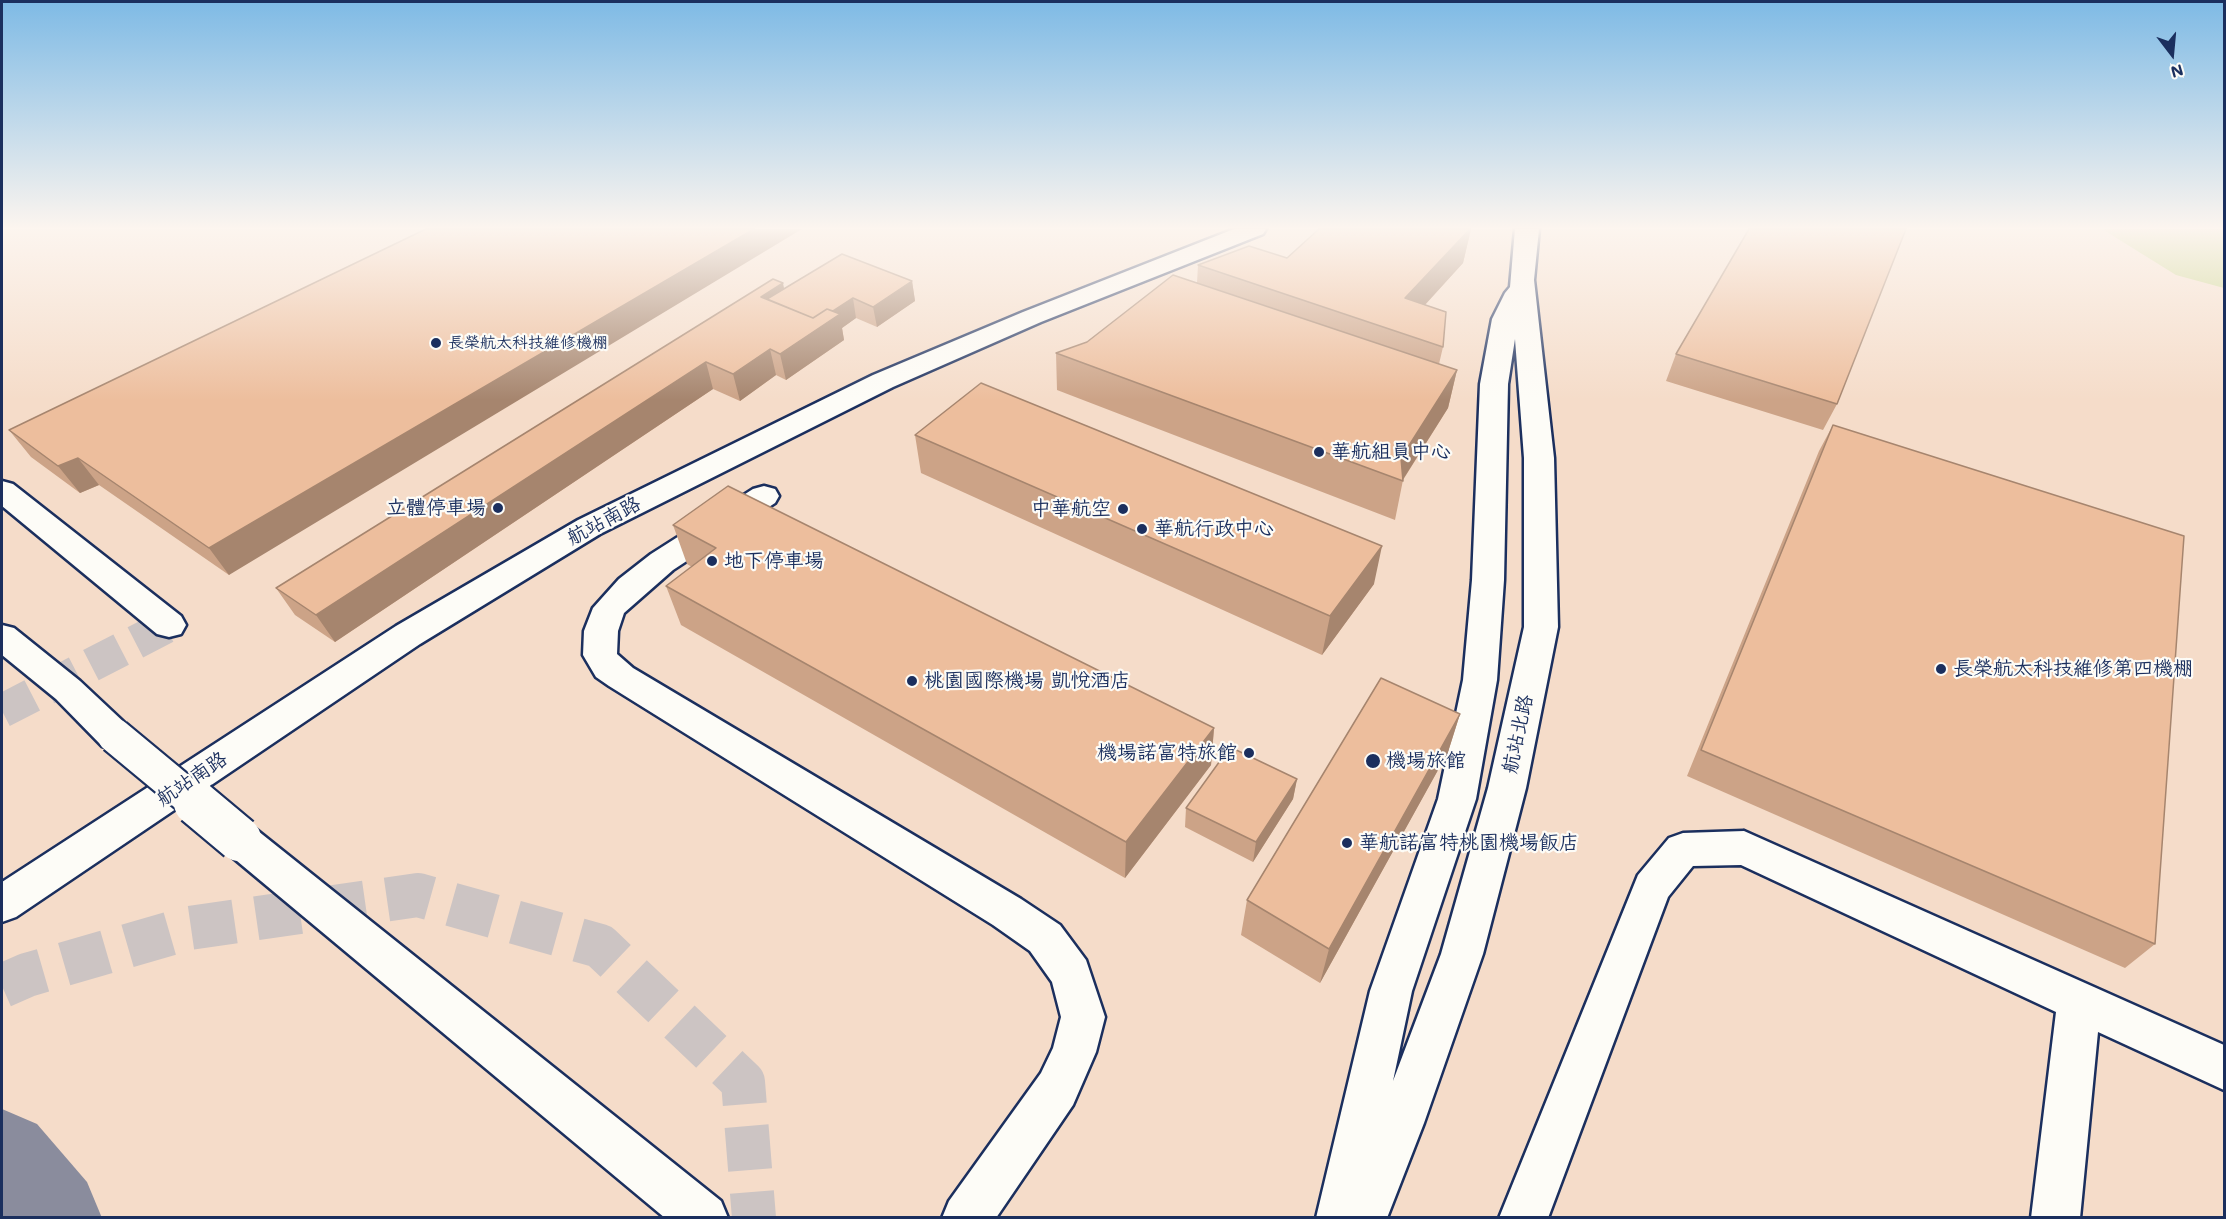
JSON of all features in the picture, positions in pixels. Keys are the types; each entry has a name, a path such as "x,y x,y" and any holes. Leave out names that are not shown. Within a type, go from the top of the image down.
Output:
{"street":[{"name":"航站南路","path":"2,904 408,635 589,527 883,381 1111,286"},
{"path":"1340,1218 1391,991 1457,799 1480,680 1487,591 1494,384 1505,319 1519,286"},
{"name":"航站北路","path":"1362,1218 1401,1123 1462,954 1507,788 1541,627 1539,458 1523,286"},
{"path":"2,491 169,625"},
{"path":"764,496 663,562 630,587 609,608 601,631 600,655 608,668 621,677 1007,912 1045,938 1071,974 1083,1017 1074,1052 1057,1089 966,1218"},
{"path":"2,637 68,690 115,736 239,839 704,1218"},
{"path":"1523,1218 1652,887 1683,850 1744,848 2224,1068"},
{"path":"2055,1218 2079,1001"}],"shaded area":[{"path":"2,286 2224,286 2224,1217 2,1218"}],"building":[{"name":"長榮航太科技維修機棚","path":"308,286 657,286 209,548 78,458 58,466 9,430"},
{"path":"762,286 778,286 761,297 813,318 827,309 840,314 780,354 770,349 733,374 706,362 316,615 276,588"},
{"path":"789,286 905,286 873,307 853,298 833,311 827,309 813,318 767,299"},
{"name":"華航組員中心","path":"1159,286 1206,286 1457,370 1401,458 1403,481 1056,353 1087,342"},
{"path":"1260,286 1416,286 1405,298 1446,312 1443,347"},
{"path":"1716,286 1884,286 1837,404 1676,354"},
{"path":"981,383 1382,546 1330,616 915,435"},
{"name":"長榮航太科技維修第四機棚","path":"1833,425 2184,536 2155,944 1701,750"},
{"name":"桃園國際機場 凱悅酒店","path":"728,486 1214,728 1126,842 666,586 716,548 673,525"},
{"name":"華航諾富特桃園機場飯店","path":"1381,678 1460,714 1329,949 1247,900"},
{"path":"1230,747 1297,779 1256,842 1186,808"}],"taxiway":[{"path":"2,1159 51,1218"}],"tunnel":[{"path":"2,711 169,625"},
{"path":"2,986 27,975 189,928 418,895 600,946 743,1082 754,1218"}],"place":[{"name":"長榮航太科技維修機棚","path":"436,343"},
{"name":"華航組員中心","path":"1319,452"},
{"name":"立體停車場","path":"498,508"},
{"name":"中華航空","path":"1123,509"},
{"name":"華航行政中心","path":"1142,529"},
{"name":"地下停車場","path":"712,561"},
{"name":"長榮航太科技維修第四機棚","path":"1941,669"},
{"name":"桃園國際機場 凱悅酒店","path":"912,681"},
{"name":"機場諾富特旅館","path":"1249,753"},
{"name":"機場旅館","path":"1373,761"},
{"name":"華航諾富特桃園機場飯店","path":"1347,843"}]}
